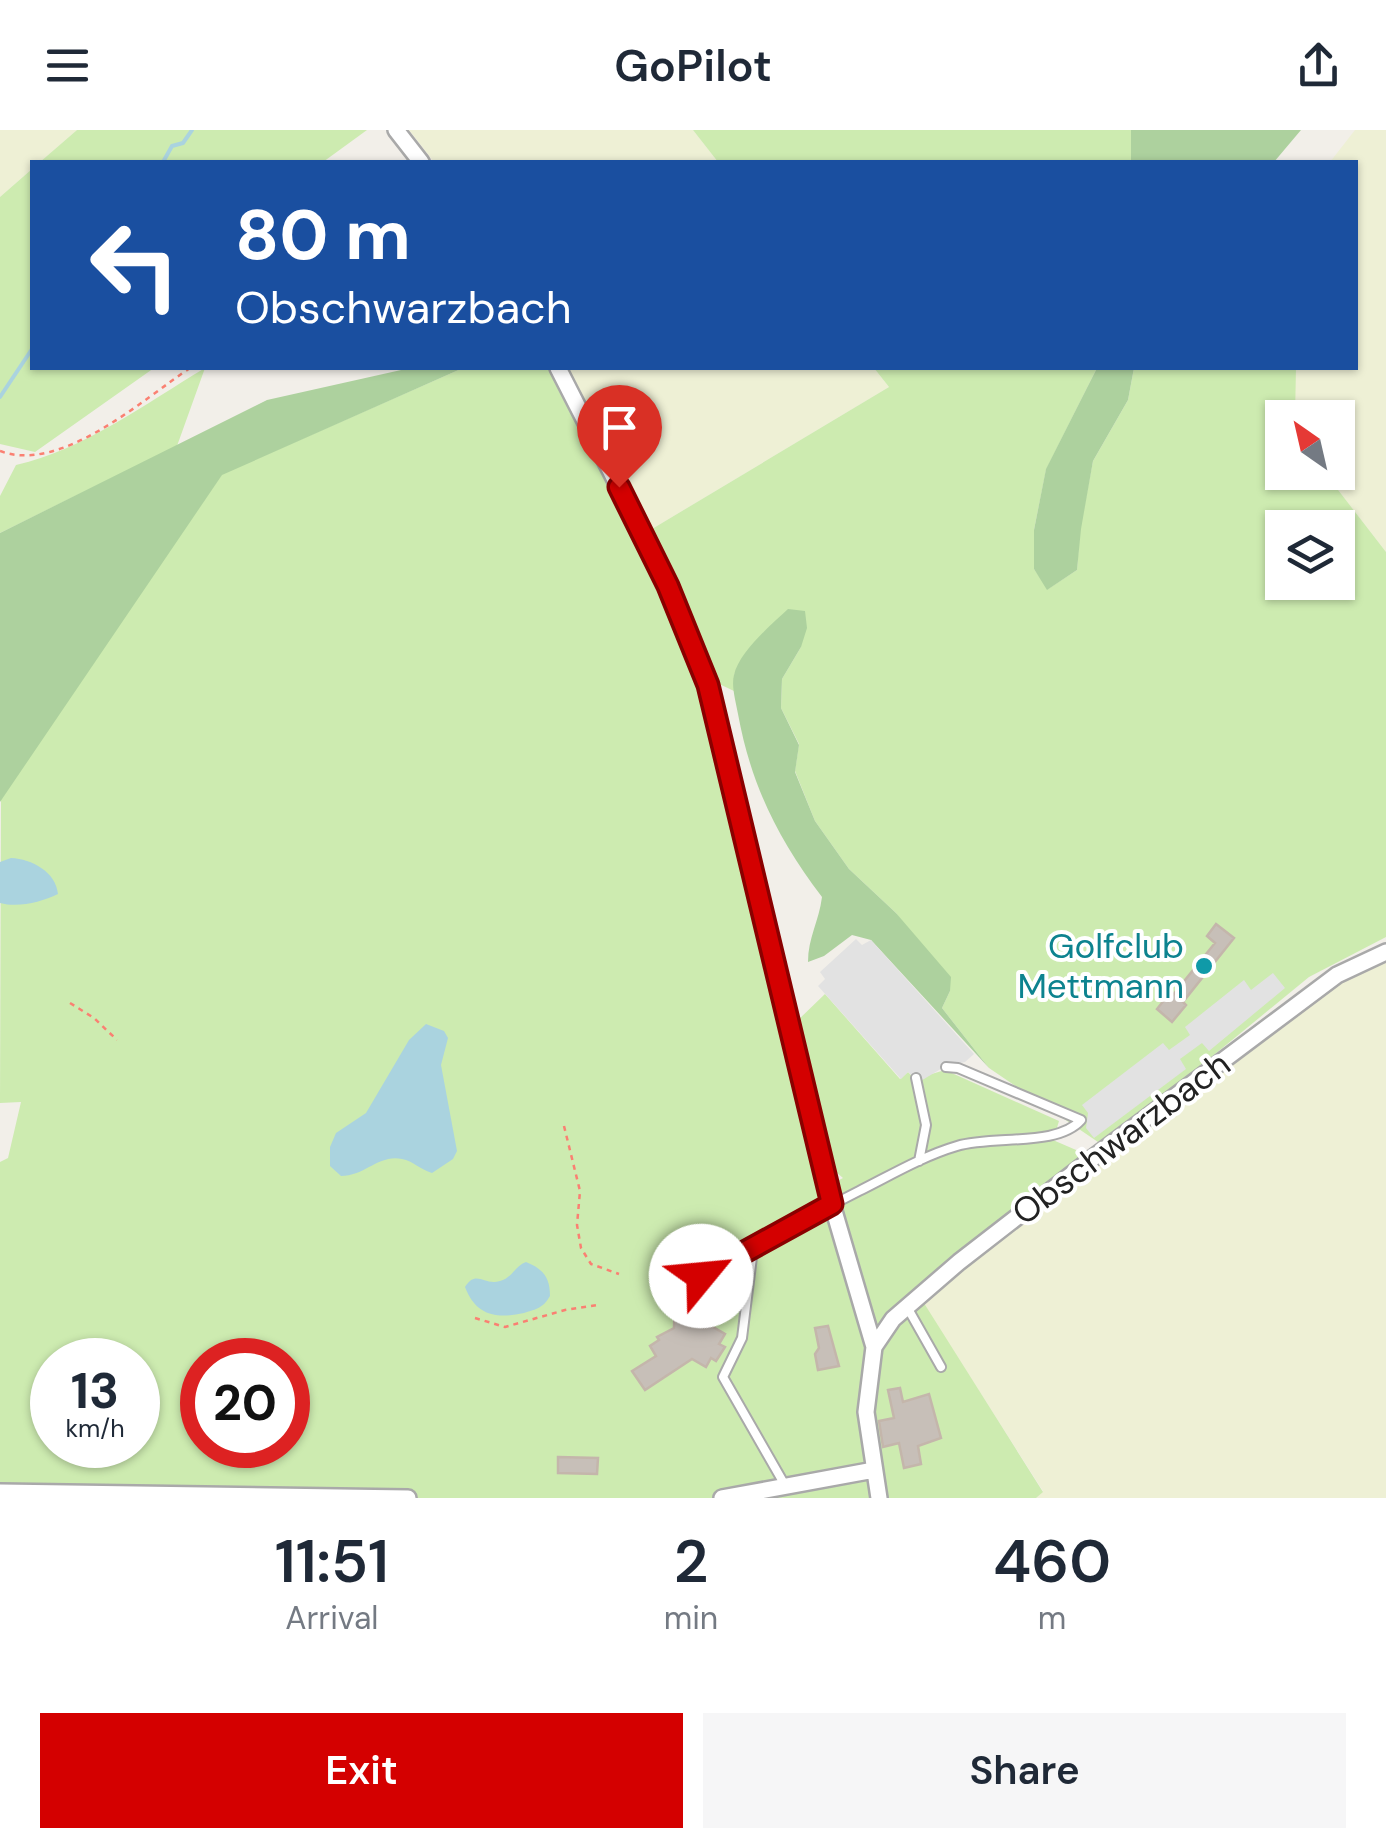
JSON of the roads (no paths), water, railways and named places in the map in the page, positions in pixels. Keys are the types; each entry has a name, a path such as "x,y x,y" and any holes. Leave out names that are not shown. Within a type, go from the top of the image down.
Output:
{"street":[{"path":"396,130 419,160"},
{"path":"559,370 654,556 708,685 832,1204 874,1347 866,1412 879,1498"},
{"name":"Obschwarzbach","path":"874,1347 894,1320 988,1239 1337,976 1386,952"},
{"path":"722,1498 874,1470"},
{"path":"0,1492 408,1498"}],"lane":[{"name":"Obschwarzbach","path":"690,1284 832,1204 938,1152 980,1139 1053,1138 1072,1130 1081,1120 958,1068 946,1067"},
{"path":"916,1078 926,1125 919,1161"},
{"path":"754,1248 742,1338 723,1377 786,1488"},
{"path":"907,1308 942,1368"}],"water":[{"path":"11,858 42,868 53,879 58,894 30,903 0,903 0,862"},
{"path":"426,1024 444,1031 448,1038 441,1065 457,1151 453,1159 432,1173 394,1158 341,1176 330,1166 330,1147 336,1133 366,1113 409,1040"},
{"path":"526,1262 541,1271 549,1284 550,1296 539,1308 496,1315 475,1304 465,1287 469,1282 500,1281"}],"waterway":[{"path":"164,160 172,146 183,143 192,130"},
{"path":"0,397 30,352"}],"place":[{"name":"Golfclub Mettmann","path":"1204,966"}]}
